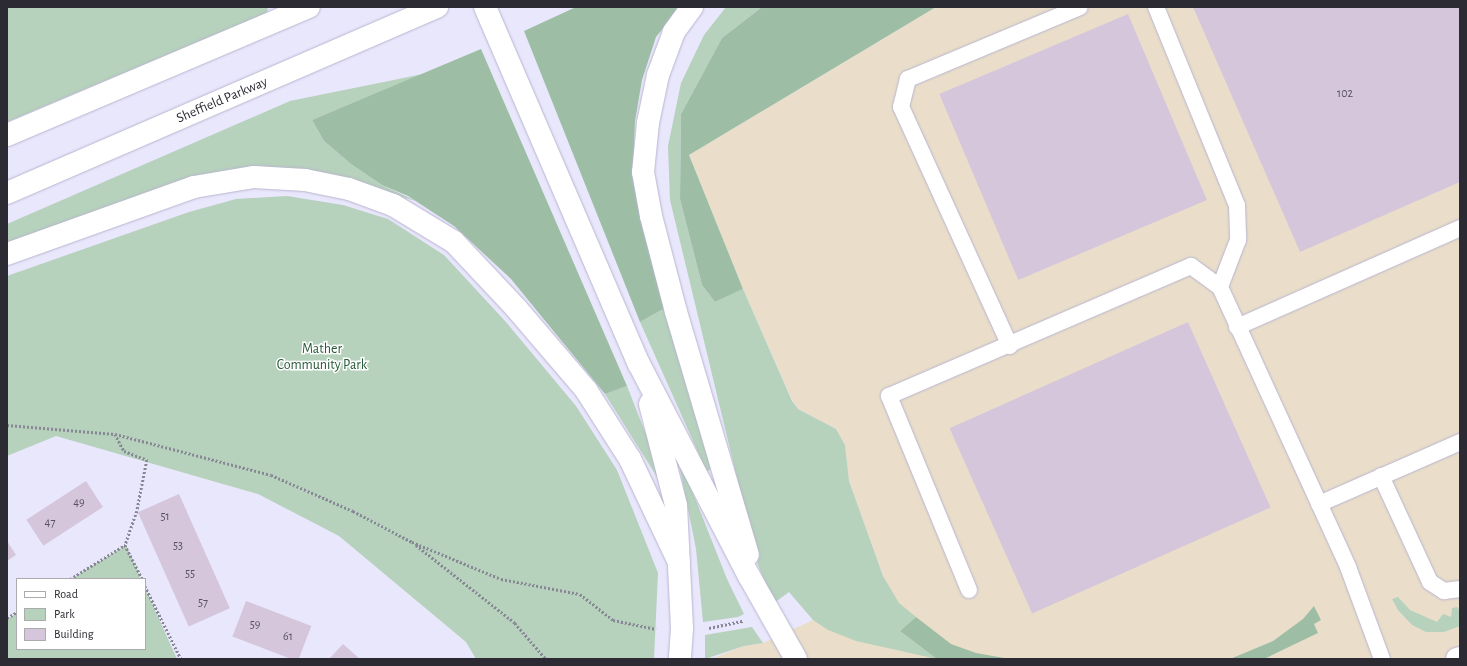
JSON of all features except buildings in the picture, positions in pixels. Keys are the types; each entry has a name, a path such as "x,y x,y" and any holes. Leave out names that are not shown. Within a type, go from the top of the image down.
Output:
{"highway":[{"path":"7,135 309,7"},
{"name":"Sheffield Parkway","path":"7,193 437,7"},
{"path":"485,7 639,364 748,576 796,659"},
{"path":"692,7 674,32 658,75 648,123 643,172 651,216 676,312 747,551 748,576"},
{"path":"7,254 194,187 254,177 305,180 349,189 393,205 454,242 516,308 586,390 630,459 680,562"},
{"path":"639,364 676,505 680,562 682,628 680,659"}],"lane":[{"path":"1010,346 901,107 908,79 1080,7"},
{"path":"1156,7 1237,205 1238,240 1220,287"},
{"path":"1238,327 1460,228"},
{"path":"969,590 889,396 1010,346 1191,266 1220,287 1348,567 1382,659"},
{"path":"1318,504 1460,442"},
{"path":"1381,476 1430,582 1444,591 1460,589"}],"path":[{"path":"7,425 115,434 272,475 353,511 412,542 501,579 580,594 612,620 648,630 682,628 703,629 745,620 765,606"},
{"path":"72,578 125,545 137,511 147,460 124,451 115,434"},
{"path":"412,542 515,623 546,659"},
{"path":"125,545 142,578"},
{"path":"146,588 181,659"},
{"path":"7,618 16,613"}],"shaded area":[{"path":"936,7 1460,7 1460,659 711,659 744,646 763,643 813,620 883,576 849,481 845,445 836,429 798,409 792,400 743,289 689,155"}],"green space":[{"path":"7,7 268,7 267,13 7,122"},
{"path":"576,7 680,7 656,37 642,80 635,121 633,173 665,308 640,322 524,31"},
{"path":"726,7 762,7 722,38 681,114 680,199 702,285 715,302 743,289 792,401 798,409 836,429 845,445 849,481 883,576 899,603 916,617 900,631 937,659 856,641 828,630 813,620 789,592 774,603 758,565 670,200 668,146 681,83 704,35"},
{"path":"762,7 936,7 689,155 743,289 715,302 702,285 680,199 681,114 722,38"},
{"path":"481,49 627,386 605,394 511,279 454,226 408,196 382,185 351,164 324,141 312,120"},
{"path":"423,74 312,120 324,141 351,164 382,185 416,201 376,190 271,171 7,250 7,224 290,101"},
{"name":"Mather Community Park","path":"287,196 343,205 388,219 444,255 506,322 576,406 617,470 658,573 654,659 476,659 466,642 339,536 258,494 56,436 7,456 7,276 189,212 236,199"},
{"path":"665,308 711,469 708,471 706,470 640,322"},
{"path":"627,386 661,473 660,476 657,477 605,394"},
{"path":"683,468 727,579 744,614 738,617 703,622 696,549 680,469"},
{"path":"126,545 141,578 73,578"},
{"path":"146,590 177,659 7,659 7,619 16,614 16,650 146,650"},
{"path":"1398,597 1410,610 1437,622 1443,614 1451,617 1452,608 1457,607 1460,611 1460,626 1444,632 1426,632 1412,625 1398,610 1392,599"},
{"path":"1314,606 1321,620 1314,624 1318,633 1264,659 1230,659 1273,641 1303,619"},
{"path":"916,617 951,644 976,653 1010,659 937,659 900,631"},
{"path":"752,627 763,643 744,646 705,659 705,635"}]}
